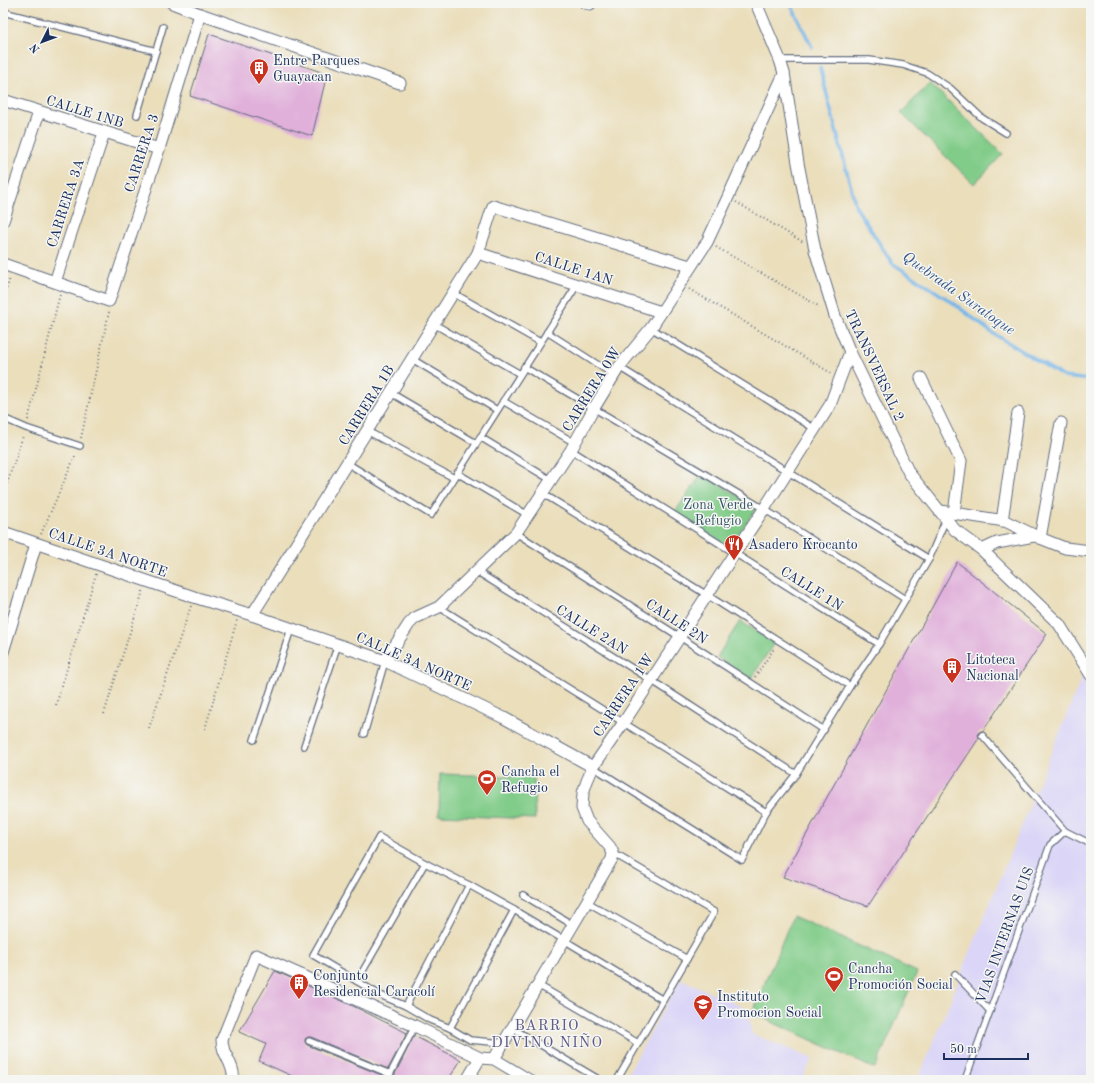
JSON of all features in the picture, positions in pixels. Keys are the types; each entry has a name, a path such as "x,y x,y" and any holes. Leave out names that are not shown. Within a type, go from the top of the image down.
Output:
{"street":[{"path":"172,3 400,83"},
{"name":"TRANSVERSAL 2","path":"756,3 784,73 798,163 815,250 835,316 850,352 909,472 947,514 955,530 982,550 1059,624 1091,675"},
{"name":"CARRERA 3","path":"109,301 159,149 200,14"},
{"name":"CARRERA 0W","path":"385,661 409,624 415,618 439,607 516,533 573,447 616,371 651,328 707,242 784,73"},
{"name":"CALLE 1NB","path":"3,100 104,133 159,149"},
{"path":"3,221 39,112"},
{"name":"CARRERA 3A","path":"58,284 104,133"},
{"name":"CARRERA 1B","path":"252,615 478,253 493,206 690,266"},
{"name":"CALLE 1AN","path":"478,253 661,312"},
{"path":"8,266 109,301"},
{"name":"CARRERA 1W","path":"612,859 613,853 610,847 587,821 582,808 583,793 586,781 593,767 764,509 830,405 850,352"},
{"path":"921,378 961,461 947,514 1002,520 1037,537 1065,548 1091,551"},
{"path":"1002,520 1018,413"},
{"path":"1037,537 1061,423"},
{"name":"CALLE 3A NORTE","path":"3,532 385,661 504,718 593,767"},
{"path":"982,550 997,543 1037,537"},
{"path":"3,652 36,544"},
{"path":"494,1059 612,859"},
{"path":"233,1080 233,1070 223,1049 222,1040 256,955 414,1026 480,1058 494,1059 529,1080"},
{"path":"467,1080 480,1058"}],"lane":[{"path":"3,12 156,51"},
{"path":"137,115 164,27"},
{"path":"780,60 869,60 903,66 927,73 950,88 982,118 1006,133"},
{"path":"347,463 431,515 576,285"},
{"path":"453,294 540,342"},
{"path":"434,324 520,374"},
{"path":"651,328 815,429"},
{"path":"547,332 788,472 929,559"},
{"path":"412,359 497,410"},
{"path":"524,368 764,509 905,599"},
{"path":"391,393 476,443"},
{"name":"CALLE 1N","path":"503,401 734,554 879,644"},
{"path":"3,418 26,428 80,446"},
{"path":"367,431 456,476 528,515"},
{"path":"480,437 551,480"},
{"path":"542,493 707,594 850,686"},
{"path":"439,607 766,812 796,774 850,686 879,644 929,559 947,514"},
{"name":"CALLE 2N","path":"516,533 824,730"},
{"name":"CALLE 2AN","path":"476,571 651,680 796,774"},
{"path":"254,740 291,629"},
{"path":"304,746 338,644"},
{"path":"364,734 385,661"},
{"path":"982,736 1065,831 1091,844"},
{"name":"CALLE 3A NORTE","path":"593,767 742,860 766,812"},
{"name":"VIAS INTERNAS UIS","path":"965,1080 1050,845 1065,831"},
{"path":"504,1043 470,1040 450,1028 430,1020 406,1006 380,995 313,955 379,837 514,910 663,1000"},
{"path":"612,859 618,856 714,912 617,1080"},
{"path":"357,981 425,862"},
{"path":"406,1006 469,885"},
{"path":"522,895 573,925"},
{"path":"587,902 687,959"},
{"path":"450,1028 514,910"},
{"path":"955,974 990,1011"},
{"path":"538,984 638,1043"},
{"path":"387,1080 414,1026"},
{"path":"512,1028 600,1080"},
{"path":"309,1040 390,1074"}],"path":[{"path":"728,197 815,250"},
{"path":"707,242 835,316"},
{"path":"3,300 8,266"},
{"path":"679,283 840,378"},
{"path":"3,495 26,428 58,284"},
{"path":"36,544 80,446 110,308 109,301"},
{"path":"56,705 99,565"},
{"path":"104,714 147,581"},
{"path":"149,728 194,597"},
{"path":"205,729 239,611"},
{"path":"751,683 779,640"}],"shaded area":[{"path":"1082,677 1091,693 1091,1080 918,1080"},
{"name":"Instituto Promocion Social","path":"681,979 747,1009 752,1034 813,1059 801,1080 624,1080"}],"green space":[{"path":"930,83 1003,154 974,184 901,113"},
{"name":"Zona Verde Refugio","path":"702,474 757,507 729,548 674,513"},
{"path":"740,621 774,643 751,679 717,657"},
{"name":"Cancha el Refugio","path":"440,774 534,777 535,819 439,815"},
{"name":"Cancha Promoción Social","path":"793,916 917,972 875,1069 752,1013"}],"building":[{"name":"Entre Parques Guayacan","path":"209,34 327,74 312,136 190,96"},
{"name":"Litoteca Nacional","path":"957,562 1047,634 983,731 978,733 979,738 868,906 783,877"},
{"name":"Conjunto Residencial Caracolí","path":"275,971 349,1004 407,1033 388,1069 311,1037 305,1039 307,1045 384,1076 383,1080 301,1080 259,1061 266,1044 239,1032"},
{"path":"414,1036 461,1060 448,1080 392,1080"}],"waterway":[{"name":"Quebrada Suratoque","path":"790,3 812,47"},
{"name":"Quebrada Suratoque","path":"820,68 856,207 892,263 952,302 991,332 1064,377 1091,380"}],"place":[{"name":"Entre Parques Guayacan","path":"259,85"},
{"name":"Asadero Krocanto","path":"734,561"},
{"name":"Litoteca Nacional","path":"952,684"},
{"name":"Cancha el Refugio","path":"487,796"},
{"name":"Cancha Promoción Social","path":"834,993"},
{"name":"Conjunto Residencial Caracolí","path":"299,1000"},
{"name":"Instituto Promocion Social","path":"703,1021"}],"district":[{"name":"BARRIO DIVINO NIÑO","path":"547,1034"}]}
